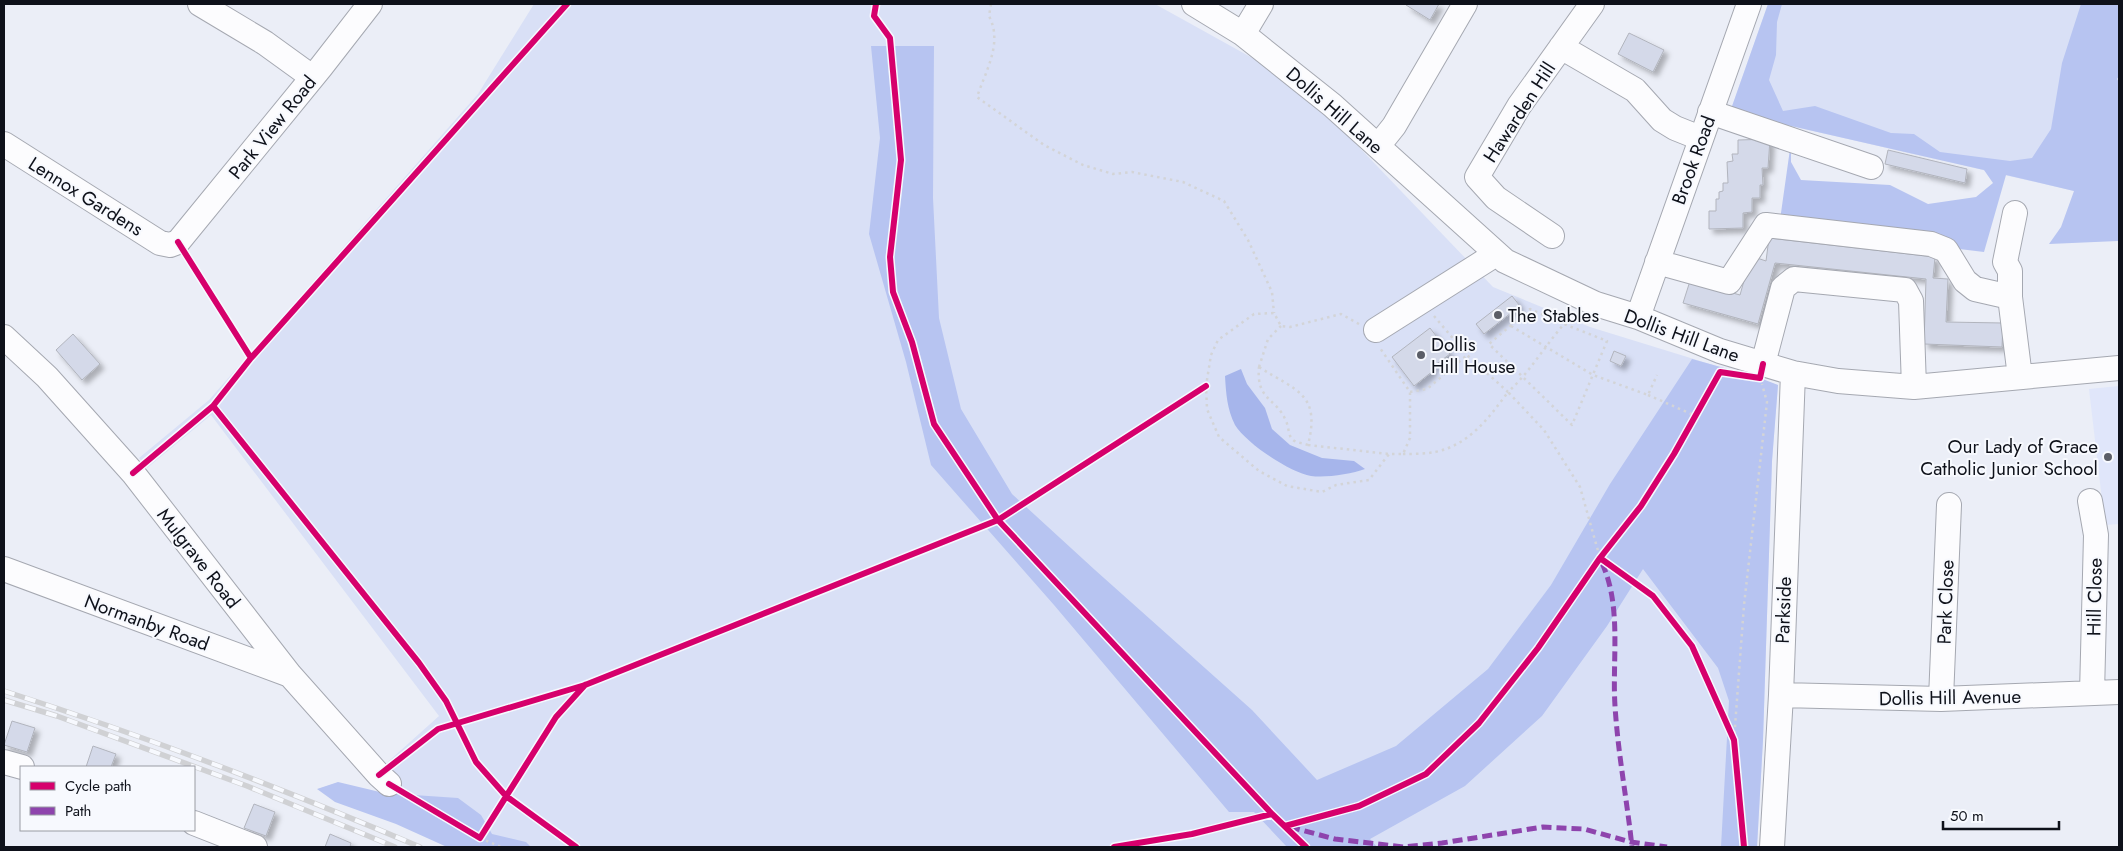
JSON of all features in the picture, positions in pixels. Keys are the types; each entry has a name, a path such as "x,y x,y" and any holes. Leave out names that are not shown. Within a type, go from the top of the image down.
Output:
{"street":[{"path":"200,4 265,43 312,78"},
{"name":"Park View Road","path":"170,245 178,242 370,4"},
{"name":"Dollis Hill Lane","path":"1194,4 1243,34 1321,95 1504,262 1587,300 1620,312 1638,316 1762,371 1838,381 1914,386 2119,368"},
{"path":"1243,34 1261,4"},
{"path":"1378,146 1394,126 1465,4"},
{"name":"Hawarden Hill","path":"1552,236 1496,198 1477,177 1520,106 1592,4"},
{"name":"Brook Road","path":"1638,316 1748,4"},
{"name":"Hawarden Hill","path":"1561,47 1634,90 1662,120 1675,128 1700,138"},
{"path":"1710,112 1871,167"},
{"name":"Lennox Gardens","path":"4,144 160,243 170,245"},
{"path":"2015,213 2005,262 2010,271 2010,297 2020,377"},
{"path":"1657,262 1729,282 1766,225 1932,244 1946,250 1965,281 1975,289 2010,297"},
{"path":"1376,330 1496,254"},
{"path":"1762,371 1783,288 1794,279 1905,290 1911,301 1914,386"},
{"name":"Mulgrave Road","path":"4,336 47,377 134,473 290,675 389,784"},
{"name":"Parkside","path":"1772,847 1781,695 1793,374"},
{"name":"Hill Close","path":"2090,501 2096,535 2092,693"},
{"name":"Park Close","path":"1941,699 1949,505"},
{"name":"Normanby Road","path":"4,569 290,675"},
{"name":"Dollis Hill Avenue","path":"1781,695 1941,699 2119,692"},
{"path":"4,762 20,766"},
{"path":"195,823 255,847"}],"path":[{"path":"991,4 988,16 995,28 994,48 977,97 1044,145 1083,165 1113,174 1132,172 1183,182 1224,201 1248,240 1272,292 1274,313 1281,326"},
{"path":"1422,301 1467,355 1508,392 1544,430 1580,488 1600,558 1608,564"},
{"path":"1530,309 1607,341 1572,425 1489,344 1510,326 1530,309"},
{"path":"1274,313 1254,314 1218,340 1211,355 1206,386 1208,409 1219,437 1259,471 1287,486 1322,492 1336,485 1369,480 1389,454"},
{"path":"1281,326 1290,327 1341,314 1362,326 1376,330 1375,341 1410,392 1410,438 1403,454"},
{"path":"1281,326 1268,340 1258,380 1264,395 1278,409 1286,421 1291,437 1295,441 1308,445 1403,454 1435,452 1464,442 1483,425 1564,324"},
{"path":"1510,326 1594,375 1696,416"},
{"path":"1410,392 1427,390 1467,355"},
{"path":"1260,367 1297,389 1306,400 1312,416 1308,445"},
{"path":"1735,749 1734,740 1744,605 1767,402 1762,371"},
{"path":"1648,396 1657,375"},
{"path":"1198,391 1206,386"},
{"path":"1691,423 1700,408"},
{"path":"1595,566 1606,551"},
{"path":"1728,725 1734,740"},
{"path":"480,838 485,830"},
{"path":"472,833 501,847"}],"shaded area":[{"path":"534,4 1155,4 1265,65 1333,120 1493,287 1590,327 1778,385 1772,461 1763,740 1757,847 480,847 479,834 388,783 380,769 439,716 211,415 147,468 139,458 209,400 478,94"},
{"path":"1768,4 2114,4 2074,191 1730,112"},
{"path":"1768,4 1782,4 1777,22 1776,55 1769,80 1783,111 1815,106 1891,133 1914,134 1940,152 2010,161 2032,158 2051,129 2062,63 2081,4 2119,4 2119,76 2117,79 2119,82 2119,268 2118,241 2049,244 2061,227 2074,191 2006,175 1984,252 1779,227 1791,142 1791,162 1801,180 1890,185 1928,204 1976,197 1993,183 1984,170 1730,112"},
{"path":"871,46 934,46 933,198 939,318 961,409 1012,494 1252,710 1317,780 1396,746 1488,669 1551,585 1610,484 1692,359 1778,385 1772,461 1763,740 1757,847 1721,847 1729,701 1718,668 1643,569 1607,626 1542,716 1465,786 1370,839 1377,847 1287,847 1254,812 1229,812 1054,605 931,465 906,362 869,234 880,138"},
{"path":"1241,369 1247,384 1265,408 1272,429 1290,445 1322,458 1354,461 1365,469 1338,475 1311,476 1280,463 1248,440 1232,419 1226,395 1225,376"},
{"name":"Our Lady of Grace Catholic Junior School","path":"2119,386 2119,524 2105,525 2089,389"},
{"path":"338,782 384,793 458,798 481,815 492,834 526,842 531,847 447,847 396,824 335,802 317,789"}],"building":[{"path":"1407,4 1439,4 1430,20"},
{"path":"1629,33 1664,50 1653,72 1618,54"},
{"path":"1770,139 1768,168 1762,168 1763,185 1760,185 1760,198 1752,198 1752,212 1743,213 1743,228 1709,229 1709,211 1716,211 1716,199 1719,199 1719,192 1723,191 1723,183 1728,183 1727,162 1733,161 1732,154 1738,154 1738,140"},
{"path":"1888,150 1967,169 1965,183 1885,164"},
{"path":"1769,238 1935,257 1933,278 1948,279 1946,322 2003,323 2002,347 1924,344 1926,279 1775,263 1758,324 1683,303 1690,281 1740,295 1751,256 1766,261"},
{"name":"The Stables","path":"1512,296 1520,306 1484,334 1476,324"},
{"name":"Dollis Hill House","path":"1430,328 1450,354 1431,368 1433,371 1414,386 1392,357"},
{"path":"73,334 100,364 82,380 56,350"},
{"path":"1614,351 1626,356 1621,366 1610,361"},
{"path":"12,721 35,728 27,752 4,745"},
{"path":"93,746 116,754 111,766 86,766"},
{"path":"254,804 275,812 266,836 244,828"},
{"path":"330,834 351,843 350,847 325,847"}],"railway":[{"path":"4,691 214,764 420,847"},
{"path":"4,700 57,716 193,766"},
{"path":"195,767 247,786 395,847"}],"marked path":[{"path":"1602,563 1612,597 1614,615 1615,706 1632,847"},
{"path":"1290,827 1335,839 1403,847 1442,843 1543,827 1584,829 1631,842 1667,847"}],"cycle path":[{"path":"133,473 213,406 251,358 567,4"},
{"path":"876,4 874,16 890,38 901,160 890,257 893,292 912,342 934,424 998,520 1272,814 1306,847"},
{"path":"178,242 251,358"},
{"path":"1285,826 1359,806 1426,774 1479,723 1538,648 1600,558 1641,506 1674,454 1720,372 1760,378 1763,364"},
{"path":"379,775 438,729 585,685 998,520 1206,386"},
{"path":"213,406 419,663 446,701 476,762 506,796 576,847"},
{"path":"1600,558 1653,596 1692,646 1734,740 1744,847"},
{"path":"389,784 480,838 556,717 585,685"},
{"path":"1114,847 1192,834 1272,814"}],"place":[{"name":"The Stables","path":"1498,315"},
{"name":"Dollis Hill House","path":"1421,355"},
{"name":"Our Lady of Grace Catholic Junior School","path":"2108,457"}]}
